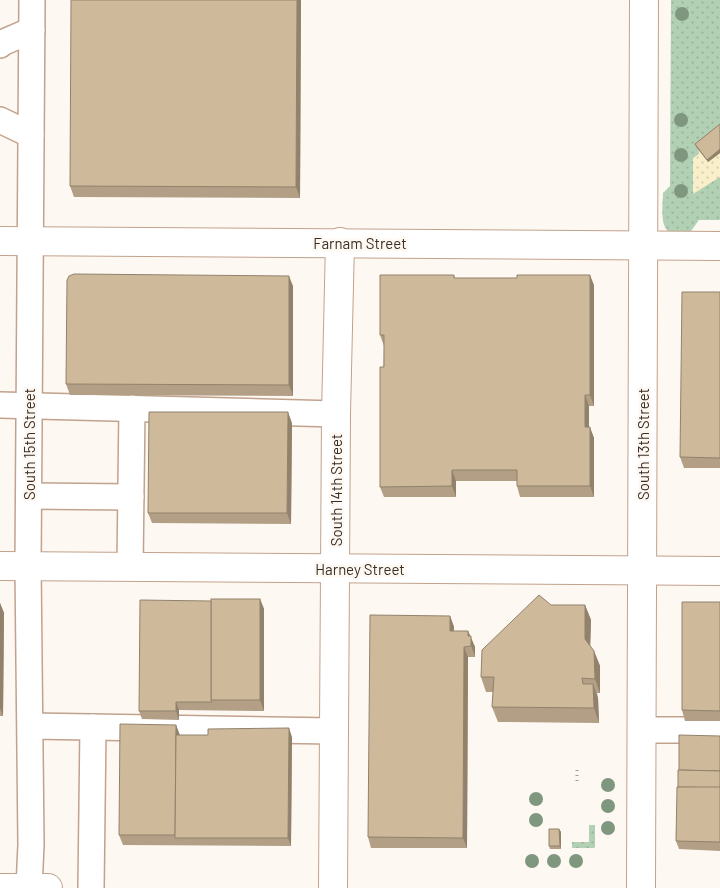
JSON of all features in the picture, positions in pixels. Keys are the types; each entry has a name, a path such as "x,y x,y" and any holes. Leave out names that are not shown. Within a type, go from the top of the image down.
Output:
{"main road":[{"name":"South 13th Street","path":"641,888 644,0"},
{"name":"Farnam Street","path":"0,241 720,246"},
{"name":"South 14th Street","path":"333,888 336,414 340,242"},
{"name":"Harney Street","path":"0,566 720,571"},
{"path":"0,888 48,888"}],"street":[{"name":"South 15th Street","path":"29,888 31,726 28,566 32,0"},
{"path":"0,46 2,43 32,30"},
{"path":"0,120 31,135"},
{"path":"0,405 336,414"},
{"path":"130,567 132,408"},
{"path":"29,496 131,497"},
{"path":"31,726 334,731"},
{"path":"91,888 93,727"},
{"path":"642,730 720,730"}],"path":[{"path":"577,767 577,781"}],"green space":[{"path":"671,0 720,0 720,220 699,220 688,235 673,234 667,230 662,215 663,193 670,186"},
{"path":"589,825 595,825 595,847 572,848 572,842 589,842"}],"sand":[{"path":"720,129 720,177 693,194 693,158 699,154 698,146"}],"building":[{"path":"71,0 297,0 296,187 70,186"},
{"path":"720,124 720,149 707,160 695,144"},
{"path":"74,274 289,276 289,385 66,384 67,280 69,276"},
{"path":"380,275 454,275 454,278 517,278 517,275 590,275 590,395 585,395 585,427 590,427 590,486 517,486 517,470 452,470 452,486 380,487 380,367 384,367 384,335 380,335"},
{"path":"682,292 720,292 720,458 680,457"},
{"path":"149,412 288,412 287,513 148,513"},
{"path":"539,595 551,605 585,605 585,639 594,651 595,679 582,678 583,684 593,684 594,708 492,707 494,677 481,677 482,650"},
{"path":"211,599 260,599 260,700 211,700"},
{"path":"140,600 211,601 212,702 176,702 176,711 139,711"},
{"path":"682,602 720,602 720,711 682,710"},
{"path":"370,615 450,616 450,631 468,631 468,636 471,636 471,646 464,647 463,838 368,837"},
{"path":"120,724 176,725 175,835 119,835"},
{"path":"289,728 288,838 175,838 176,735 208,735 208,729"},
{"path":"679,735 720,736 720,771 679,770"},
{"path":"678,770 720,771 720,788 678,787"},
{"path":"677,787 720,787 720,842 676,841"},
{"path":"549,829 559,829 560,846 549,846"}]}
